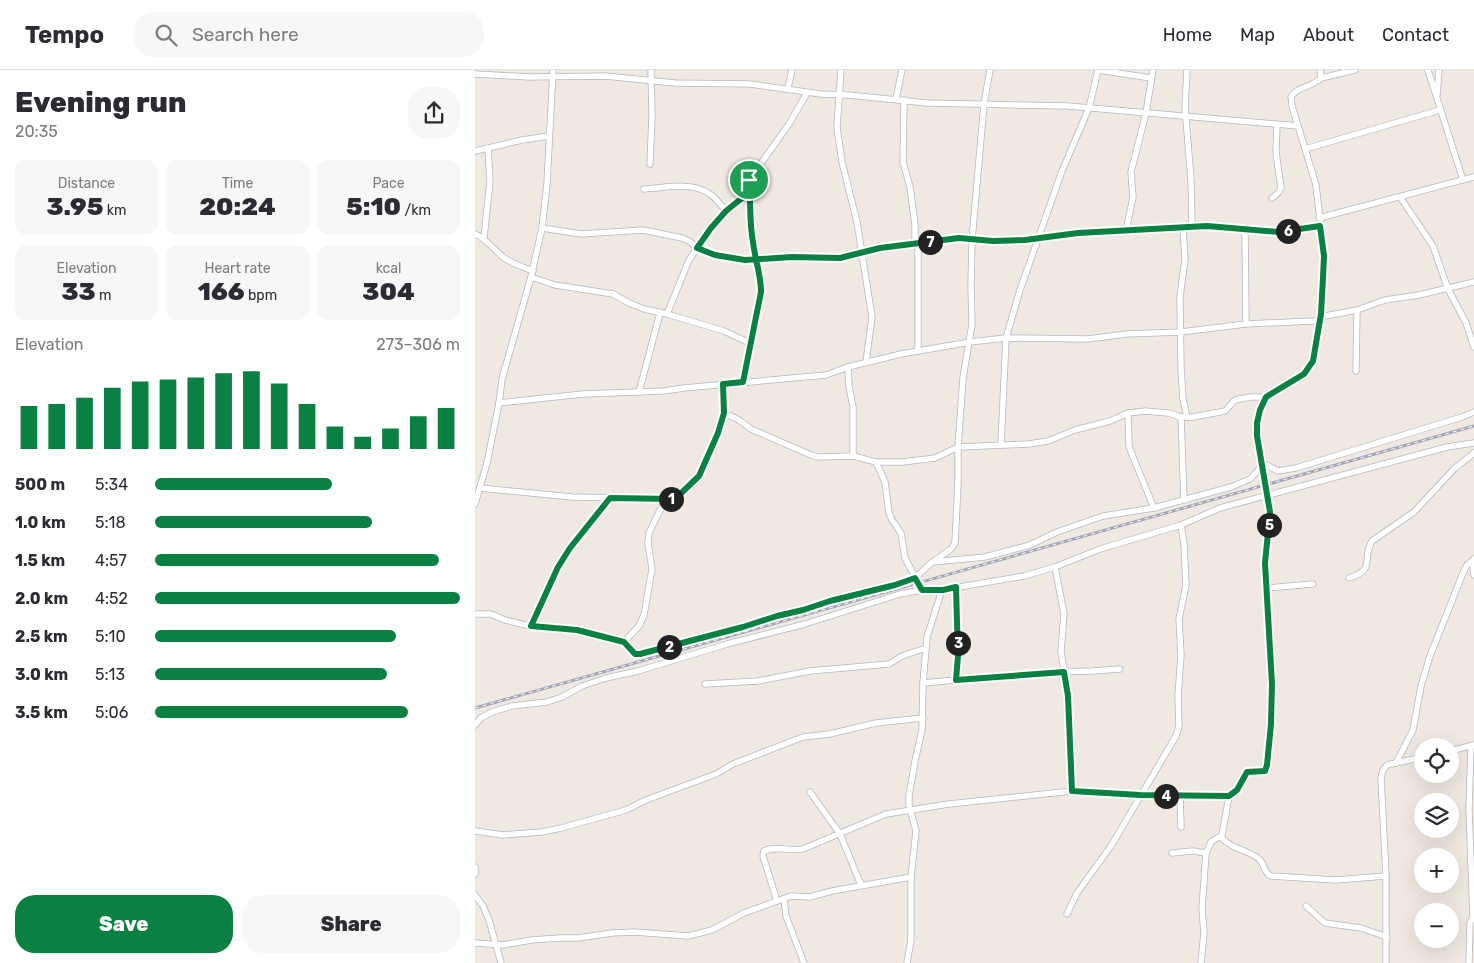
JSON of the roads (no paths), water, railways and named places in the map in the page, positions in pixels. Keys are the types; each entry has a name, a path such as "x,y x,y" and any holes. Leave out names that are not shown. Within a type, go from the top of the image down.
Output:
{"street":[{"path":"650,164 651,70"},
{"path":"788,88 792,70"},
{"path":"841,70 837,127 842,162 863,252 872,317 866,362"},
{"path":"896,99 902,70"},
{"path":"475,614 491,614 505,620 531,626 577,630 624,642 635,654 646,654 830,601 895,585 915,578 931,563 951,549 955,543 959,483 958,447 963,378 972,324 972,240 984,104 990,70"},
{"path":"1001,444 1006,338 1020,290 1062,171 1089,108 1098,70 1151,78"},
{"path":"1126,231 1133,197 1131,172 1146,113 1153,70"},
{"path":"1187,70 1185,99 1191,180 1192,226"},
{"path":"1321,70 1321,78"},
{"path":"724,413 739,420 751,429 811,455 825,457 853,456 877,462 903,462 935,458 958,447 1029,444 1048,440 1128,414 1152,411 1184,417 1221,413 1235,400 1250,397 1266,397 1294,381 1309,368 1314,357 1320,318 1324,256 1316,185 1292,106 1292,95 1296,91 1314,84 1321,78 1355,70"},
{"path":"1428,70 1463,180"},
{"path":"1437,100 1439,70"},
{"path":"475,504 487,464 499,403 501,378 533,271 542,228 553,73"},
{"path":"475,74 529,77 553,73 675,83 750,84 788,88 807,93 838,94 927,103 1068,106 1298,126"},
{"path":"639,392 664,314 689,260 711,228 726,211 742,198 749,180 789,124 807,93"},
{"path":"904,100 903,162 911,195 915,225 918,351"},
{"path":"1305,149 1440,110"},
{"path":"1271,198 1281,188 1276,152 1277,125"},
{"path":"475,151 549,136"},
{"path":"484,238 490,181 488,148"},
{"path":"1319,218 1474,177"},
{"path":"743,382 761,292 751,224 749,180"},
{"path":"645,189 685,186 710,194 726,211"},
{"path":"1400,197 1433,246 1448,289 1466,323 1474,347"},
{"path":"542,228 581,234 643,230 682,238 697,248 715,255 757,260 792,257 840,258 880,248 951,239 1017,240 1078,233 1192,226 1279,232 1320,226"},
{"path":"1183,228 1185,259 1180,297 1181,384 1184,417 1183,500"},
{"path":"1245,229 1247,324"},
{"path":"475,234 484,238 503,258 533,271"},
{"path":"531,278 576,289 608,292 629,303 724,331 750,343"},
{"path":"499,403 583,394 663,391 826,375 866,362 918,351 1006,338 1088,340 1126,334 1181,332 1247,324 1314,321 1357,310 1385,300 1448,289 1474,282"},
{"path":"1356,371 1357,310"},
{"path":"848,367 853,407 853,456"},
{"path":"624,642 639,626 644,615 652,570 648,543 649,533 661,508 675,499 699,476 718,433 724,413 723,384"},
{"path":"777,901 766,868 764,852 770,848 798,850 886,814 998,798 1072,791 1140,795 1229,796 1237,790 1247,772 1265,771 1271,724 1272,684 1265,563 1270,512 1257,436 1257,423 1266,397"},
{"path":"1262,464 1278,471 1297,468 1474,412"},
{"path":"1128,414 1129,446 1153,508"},
{"path":"475,725 486,715 500,709 547,702 562,697 582,686 606,678 638,671 727,644 805,624 900,594 922,590 943,590 1024,576 1055,567 1099,550 1181,525 1221,508 1447,447 1474,443"},
{"path":"1349,578 1358,575 1365,569 1371,541 1414,512 1454,469 1474,453"},
{"path":"877,462 886,487 889,513 901,533 905,558 922,590"},
{"path":"931,563 985,557 1030,545 1057,532 1092,520 1153,508 1245,482 1250,479 1262,464"},
{"path":"480,488 553,496 675,499"},
{"path":"531,626 558,567 570,548 610,498"},
{"path":"1067,914 1077,893 1111,846 1176,736 1179,726 1177,696 1181,673 1181,642 1179,619 1186,585 1181,525"},
{"path":"1473,560 1474,575"},
{"path":"1396,763 1413,730 1421,686 1430,656 1463,573 1467,565 1473,560"},
{"path":"1055,567 1064,614 1061,651 1068,696 1072,791"},
{"path":"1266,588 1313,584"},
{"path":"956,587 958,656 956,680"},
{"path":"907,963 911,940 911,877 915,831 909,796 922,730 923,683 927,637 943,590"},
{"path":"705,684 758,681 810,670 889,664 902,656 926,648"},
{"path":"923,683 1120,669"},
{"path":"475,831 503,835 543,832 561,828 626,810 646,800 716,774 733,764 803,737 830,734 876,723 923,718"},
{"path":"1459,749 1472,746 1469,809 1474,917 1470,923 1469,963"},
{"path":"1386,963 1386,876 1381,778 1384,768 1414,759"},
{"path":"810,792 840,834 861,885"},
{"path":"1180,796 1181,827"},
{"path":"1201,963 1204,933 1202,908 1206,853 1211,842 1221,837 1224,831 1229,796"},
{"path":"1221,837 1232,847 1257,858 1265,871 1271,876 1335,880 1386,876"},
{"path":"1172,853 1193,851 1206,853"},
{"path":"475,867 475,874"},
{"path":"475,943 497,945 532,940 578,938 634,932 697,935 712,930 744,913 791,896 810,897 861,885 911,877"},
{"path":"475,895 486,912 501,963"},
{"path":"784,899 787,916 804,963"},
{"path":"1305,906 1325,923 1361,928 1387,937"}],"railway":[{"path":"475,708 1474,426"}]}
